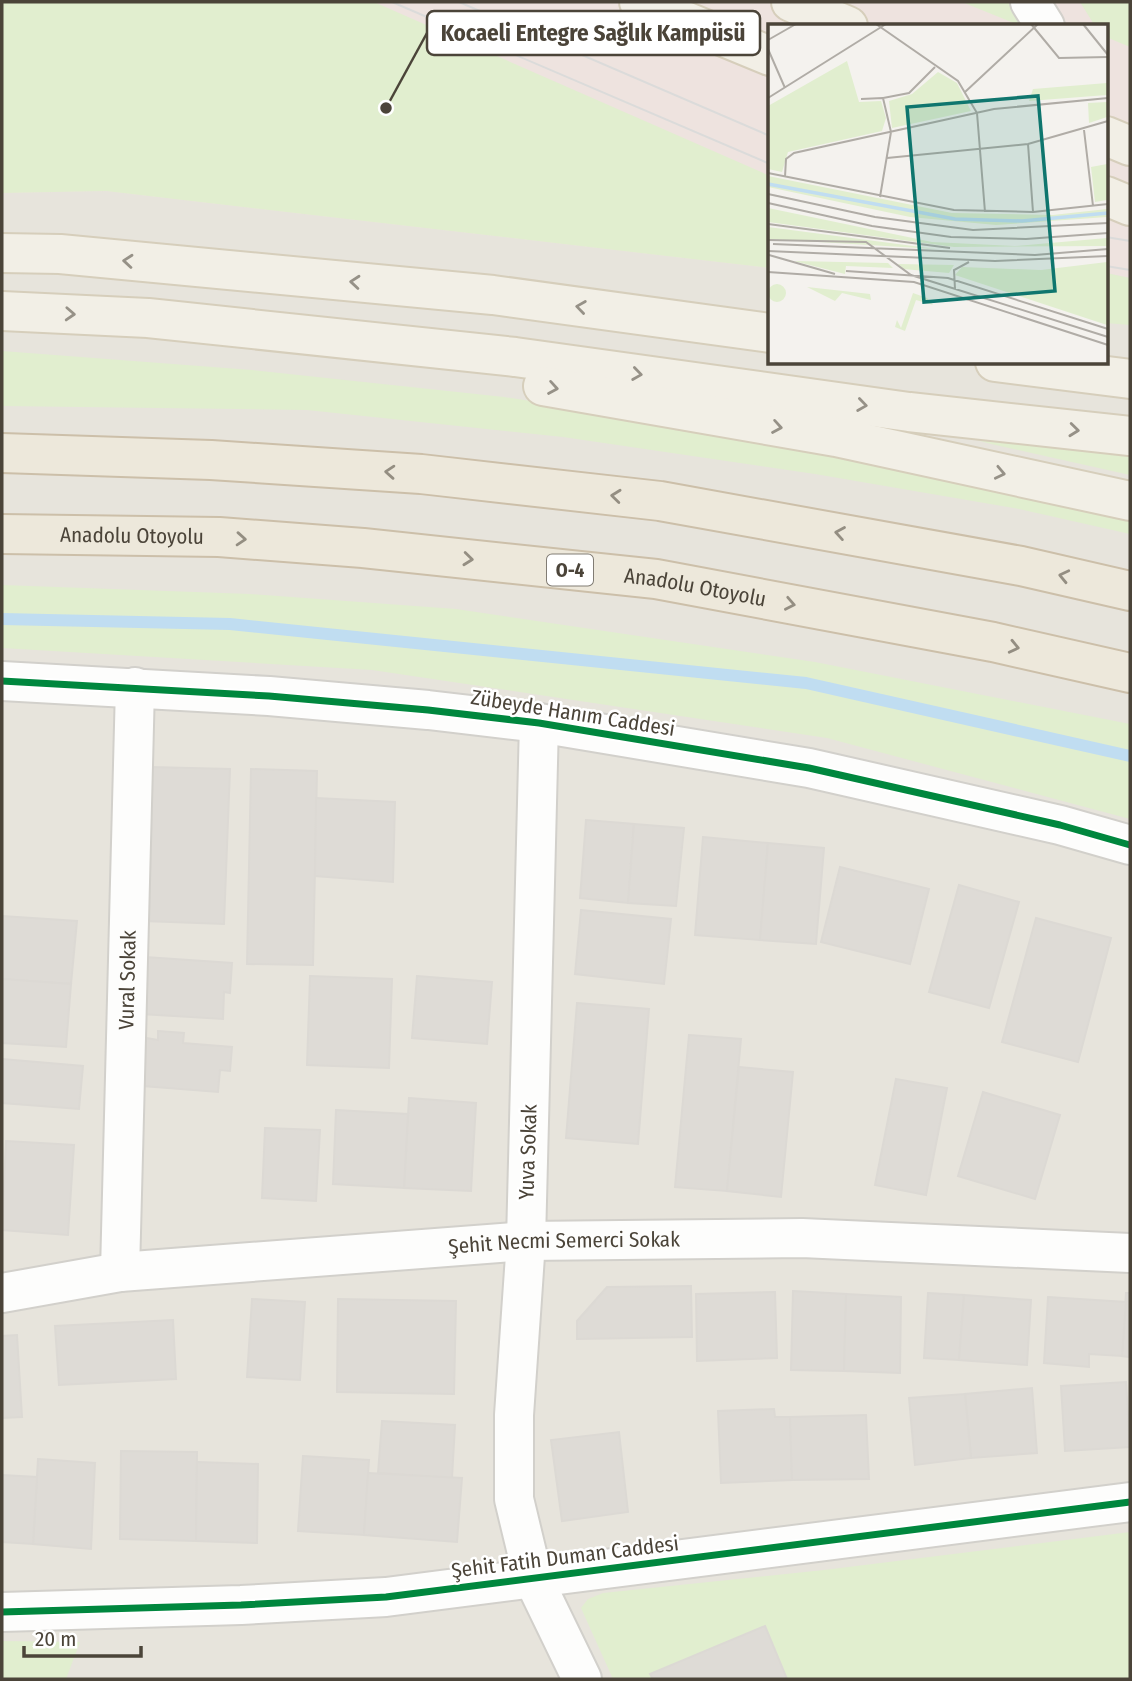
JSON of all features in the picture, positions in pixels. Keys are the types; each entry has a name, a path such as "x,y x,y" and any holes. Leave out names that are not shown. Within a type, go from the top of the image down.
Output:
{"highway":[{"path":"2,453 211,460 395,472 660,501 1008,564 1130,591"},
{"name":"Anadolu Otoyolu","path":"2,534 219,537 363,548 656,579 993,642 1130,673"}],"main road":[{"path":"639,2 768,55"},
{"path":"791,2 843,24"},
{"path":"1108,197 1130,206"},
{"path":"2,253 60,254 466,293 768,333"},
{"path":"621,312 729,313 768,305"},
{"path":"2,311 148,318 515,357 909,412 1130,436"},
{"path":"148,318 836,437 1130,501"},
{"path":"1011,364 1130,379"}],"street":[{"path":"1030,2 1044,24"},
{"name":"Zübeyde Hanım Caddesi","path":"2,681 135,687 415,708 540,723 809,768 1060,825 1130,845"},
{"name":"Vural Sokak","path":"120,1272 135,687"},
{"name":"Yuva Sokak","path":"540,723 526,1241 514,1415 514,1499 533,1578 582,1679"},
{"name":"Şehit Necmi Semerci Sokak","path":"2,1293 120,1272 526,1241 802,1238 1130,1254"},
{"name":"Şehit Fatih Duman Caddesi","path":"2,1612 242,1605 386,1597 1130,1502"}],"shaded area":[{"path":"2,2 1130,2 1130,1679 2,1679"},
{"path":"2,2 1130,2 1130,278 1108,273 1108,24 768,24 768,268 106,191 2,193"}],"green space":[{"path":"2,2 374,2 768,175 768,268 106,191 2,193"},
{"path":"962,2 1013,2 1028,24 1016,24"},
{"path":"1080,2 1130,2 1130,47 1108,38 1108,24 1094,24"},
{"path":"1108,273 1130,278 1130,325 1108,323"},
{"path":"2,351 252,370 504,397 836,448 1130,511 1130,534 1019,509 815,474 563,437 307,410 2,406"},
{"path":"910,421 1130,447 1130,475 991,444"},
{"path":"2,585 250,594 456,609 815,662 1130,724 1130,819 827,738 372,670 2,648"},
{"path":"1130,1532 1130,1679 613,1679 581,1608 588,1599 603,1593 824,1570"},
{"path":"2,1641 80,1642 66,1679 2,1679"}],"building":[{"path":"150,767 230,769 224,924 144,921"},
{"path":"251,769 317,771 313,965 247,964"},
{"path":"316,798 395,802 393,882 315,876"},
{"path":"586,820 634,824 628,903 580,898"},
{"path":"634,824 684,828 676,906 628,903"},
{"path":"703,837 768,843 760,940 695,935"},
{"path":"768,843 824,848 816,944 760,940"},
{"path":"840,867 929,889 910,964 821,942"},
{"path":"959,885 1019,902 989,1008 929,992"},
{"path":"581,910 671,919 664,984 575,974"},
{"path":"2,916 77,921 71,984 2,979"},
{"path":"1036,918 1111,938 1078,1062 1002,1042"},
{"path":"145,957 232,963 230,993 224,992 223,1019 141,1014"},
{"path":"310,976 392,979 389,1068 307,1065"},
{"path":"417,976 492,982 487,1044 412,1038"},
{"path":"2,979 71,984 66,1047 2,1043"},
{"path":"577,1003 649,1009 638,1144 566,1138"},
{"path":"158,1031 184,1033 183,1043 232,1047 230,1071 220,1070 218,1092 143,1086 146,1038 158,1040"},
{"path":"689,1035 741,1039 727,1191 675,1187"},
{"path":"2,1059 83,1066 79,1109 2,1103"},
{"path":"739,1067 793,1072 781,1197 727,1191"},
{"path":"896,1079 947,1088 926,1195 875,1185"},
{"path":"983,1092 1060,1115 1035,1199 958,1176"},
{"path":"409,1098 476,1103 471,1191 404,1188"},
{"path":"336,1110 408,1114 404,1188 333,1184"},
{"path":"265,1128 320,1130 316,1201 262,1198"},
{"path":"6,1141 74,1145 68,1235 2,1230"},
{"path":"691,1286 692,1337 577,1339 577,1321 607,1287"},
{"path":"793,1291 846,1294 844,1371 791,1370"},
{"path":"775,1292 777,1358 697,1361 696,1294"},
{"path":"928,1293 964,1295 959,1360 924,1358"},
{"path":"1126,1293 1130,1293 1130,1357 1122,1356"},
{"path":"846,1294 901,1297 900,1373 844,1371"},
{"path":"964,1295 1031,1300 1027,1365 959,1360"},
{"path":"1048,1297 1126,1302 1122,1356 1089,1354 1089,1367 1044,1363"},
{"path":"252,1299 305,1302 300,1380 247,1377"},
{"path":"338,1299 456,1301 454,1394 337,1392"},
{"path":"173,1320 176,1379 59,1385 55,1326"},
{"path":"17,1335 22,1417 2,1418 2,1336"},
{"path":"1126,1382 1130,1447 1065,1451 1061,1386"},
{"path":"1032,1388 1037,1453 971,1458 965,1394"},
{"path":"965,1394 971,1458 915,1465 909,1398"},
{"path":"774,1409 775,1417 790,1417 792,1480 721,1483 718,1411"},
{"path":"866,1415 869,1479 792,1480 790,1417"},
{"path":"382,1421 455,1425 452,1478 378,1473"},
{"path":"619,1432 628,1512 562,1521 551,1440"},
{"path":"121,1451 197,1452 196,1541 120,1539"},
{"path":"303,1456 369,1460 364,1535 298,1531"},
{"path":"38,1459 95,1463 91,1549 33,1544"},
{"path":"197,1462 258,1464 257,1543 196,1541"},
{"path":"368,1473 462,1478 457,1542 364,1535"},
{"path":"2,1475 37,1477 33,1544 2,1542"},
{"path":"765,1626 787,1679 653,1679 650,1674"}],"waterway":[{"path":"2,619 230,624 806,683 1130,756"}],"tram line":[{"path":"392,2 768,163"},
{"path":"459,2 768,135"},
{"path":"1108,237 1130,241"},
{"path":"1108,266 1130,270"}],"cycle path":[{"path":"2,681 269,696 539,723 809,768 1060,825 1130,845"},
{"path":"2,1612 241,1605 386,1597 1130,1502"}],"place":[{"name":"Kocaeli Entegre Sağlık Kampüsü","path":"386,108"}]}
